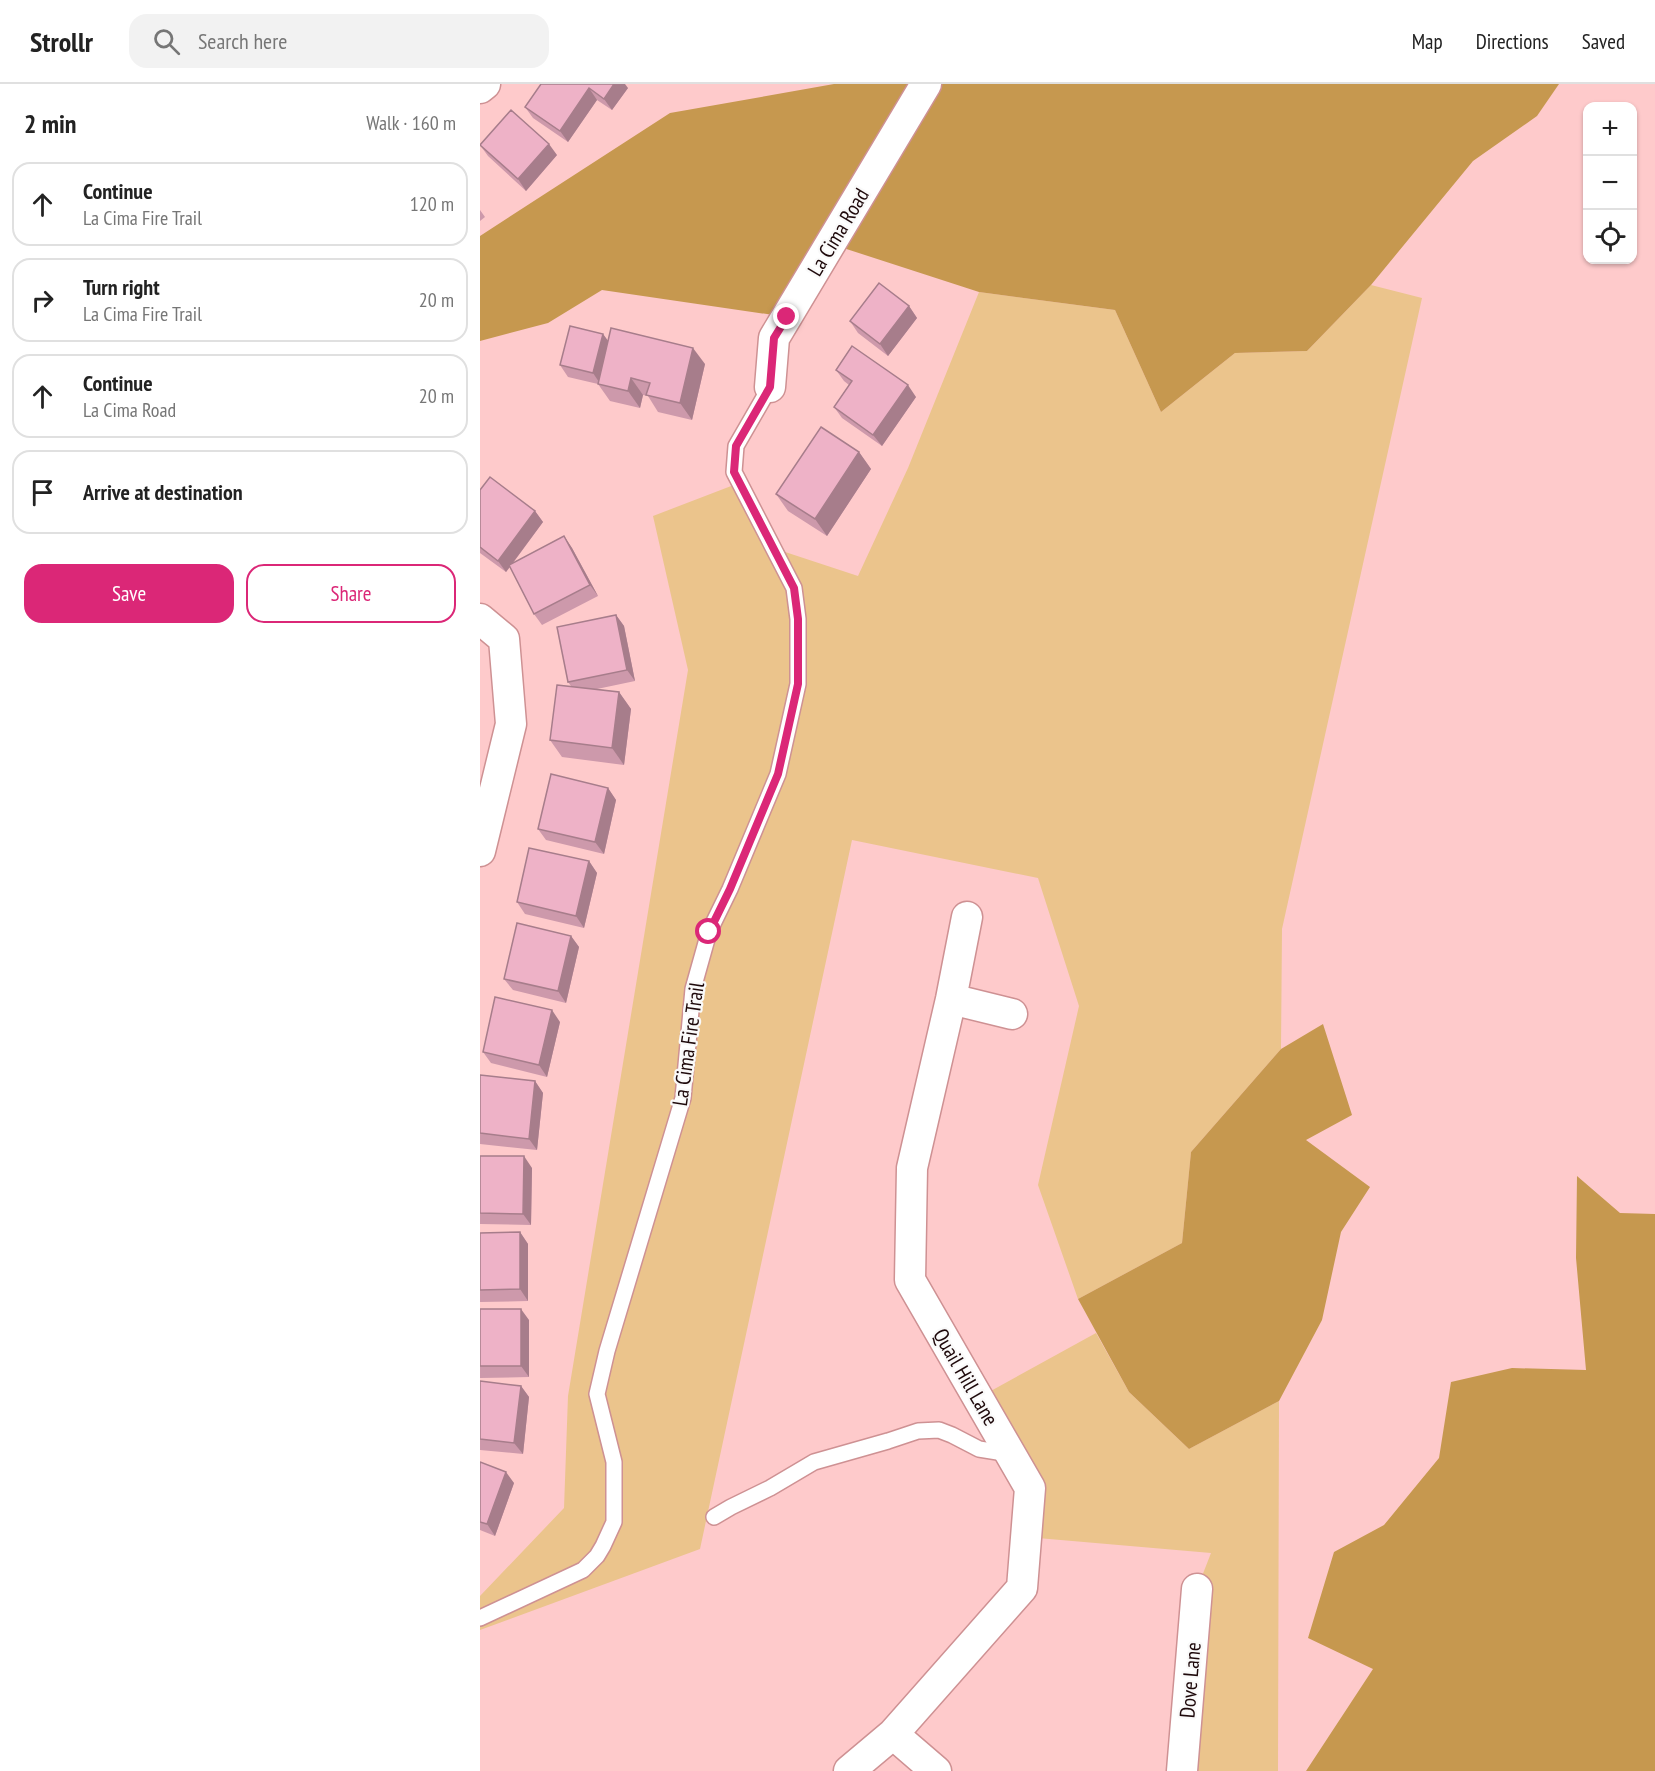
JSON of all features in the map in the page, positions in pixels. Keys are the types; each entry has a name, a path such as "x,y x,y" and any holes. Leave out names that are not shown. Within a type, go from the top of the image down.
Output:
{"street":[{"path":"480,88 486,84"},
{"name":"La Cima Road","path":"770,387 774,338 926,84"},
{"path":"480,620 504,639 511,724 480,850"},
{"name":"Quail Hill Lane","path":"849,1771 893,1734 1022,1588 1030,1488 910,1280 912,1168 951,999 967,917"},
{"path":"951,999 1012,1014"},
{"name":"Dove Lane","path":"1182,1771 1197,1589"},
{"path":"893,1734 936,1771"}],"lane":[{"name":"La Cima Fire Trail","path":"480,1618 583,1570 597,1556 614,1522 614,1462 597,1394 607,1351 683,1098 693,989 709,932 730,889 778,774 798,684 798,619 794,588 734,472 736,446 770,387"},
{"path":"714,1517 814,1462 918,1431 939,1430 979,1449 1011,1454"}],"shaded area":[{"path":"834,84 1559,84 1537,116 1473,161 1371,285 1307,351 1235,353 1161,412 1115,310 979,292 831,244 787,317 602,290 548,323 480,341 480,236 670,113"},
{"path":"1371,285 1422,298 1282,929 1281,1049 1191,1152 1182,1243 1078,1299 1038,1185 1079,1006 1038,878 852,840 700,1549 480,1630 480,1596 564,1508 568,1396 688,670 653,516 739,483 773,548 858,576 908,468 979,292 1115,310 1161,412 1235,353 1307,351"},
{"path":"1323,1024 1352,1115 1306,1140 1370,1187 1341,1232 1322,1320 1279,1401 1189,1449 1129,1392 1078,1299 1182,1243 1191,1152 1281,1049"},
{"path":"1577,1176 1620,1213 1655,1214 1655,1771 1306,1771 1373,1669 1308,1638 1334,1552 1384,1525 1439,1458 1451,1382 1512,1368 1586,1370 1576,1258"},
{"path":"1096,1333 1129,1392 1189,1449 1279,1401 1278,1771 1182,1771 1197,1589 1211,1553 1026,1537 1030,1488 978,1398"}],"building":[{"path":"541,84 614,84 604,99 589,88 560,131 525,107"},
{"path":"511,110 549,144 518,179 480,145"},
{"path":"879,283 909,306 880,344 850,321"},
{"path":"570,326 603,334 593,373 560,365"},
{"path":"611,328 693,348 680,403 646,395 650,383 631,378 628,391 598,384"},
{"path":"852,346 908,385 873,435 834,407 852,381 836,370"},
{"path":"821,427 859,452 815,519 776,494"},
{"path":"490,477 535,511 498,561 480,547 480,490"},
{"path":"564,536 590,585 534,614 509,565"},
{"path":"616,615 627,670 568,682 557,627"},
{"path":"557,685 619,692 612,748 550,740"},
{"path":"551,774 608,788 595,842 538,829"},
{"path":"529,848 589,861 576,916 517,902"},
{"path":"517,923 571,936 558,991 504,979"},
{"path":"495,997 552,1010 539,1065 483,1052"},
{"path":"480,1075 535,1081 529,1139 480,1133"},
{"path":"480,1156 524,1156 523,1214 480,1213"},
{"path":"520,1232 520,1289 480,1290 480,1233"},
{"path":"480,1309 521,1309 521,1366 480,1366"},
{"path":"480,1381 521,1386 514,1443 480,1439"},
{"path":"480,1462 506,1472 487,1524 480,1522"}],"route":[{"path":"709,932 730,889 778,774 798,684 798,619 794,588 734,472 736,446 770,387 774,338 787,317"}]}
